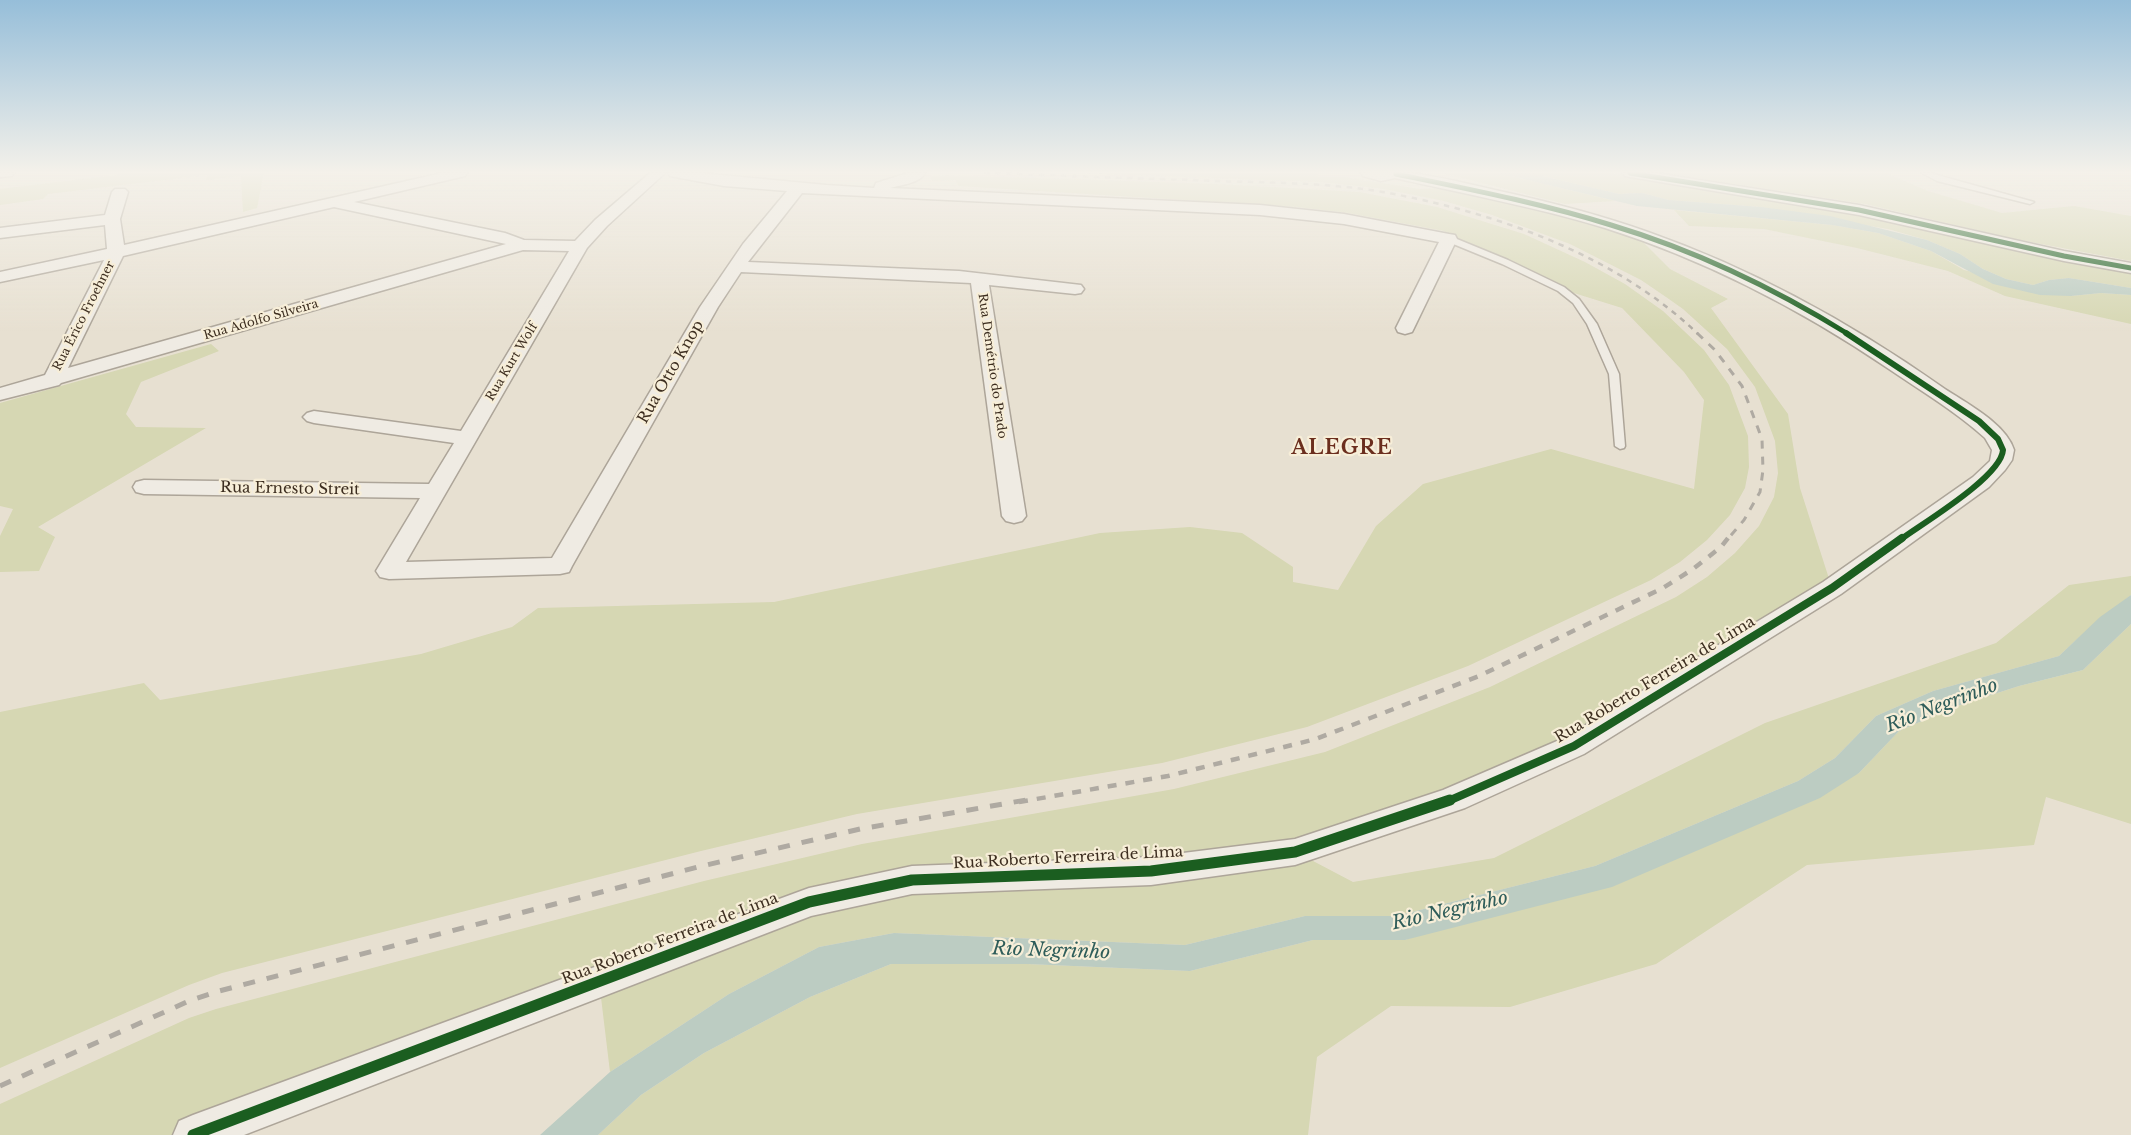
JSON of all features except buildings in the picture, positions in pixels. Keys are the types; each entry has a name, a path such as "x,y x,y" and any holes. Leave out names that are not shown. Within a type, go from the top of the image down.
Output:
{"street":[{"path":"0,232 52,226"},
{"name":"Rua Érico Froehner","path":"52,381 116,252 113,226"},
{"path":"0,277 228,226"},
{"path":"447,226 505,238 522,245 580,246"},
{"name":"Rua Kurt Wolf","path":"389,571 580,246 598,226"},
{"name":"Rua Otto Knop","path":"389,571 560,566 692,335 766,226"},
{"path":"1381,226 1449,239 1405,328"},
{"name":"Rua Roberto Ferreira de Lima","path":"193,1135 808,902 912,880 1151,870 1295,852 1454,799 1574,746 1832,588 1981,482 1998,465 2004,454 2003,446 1994,435 1932,389 1822,318 1748,279 1660,242 1612,226"},
{"path":"1930,226 2064,256 2131,268"},
{"name":"Rua Adolfo Silveira","path":"0,394 52,381 522,245"},
{"name":"Rua Demétrio do Prado","path":"736,268 959,276 979,279 1014,516"},
{"path":"979,279 1076,289"},
{"path":"314,417 467,438"},
{"name":"Rua Ernesto Streit","path":"144,487 436,491"}],"lane":[{"path":"1449,239 1505,262 1561,289 1576,301 1592,324 1614,374 1620,446"}],"green space":[{"path":"1417,226 1498,226 1524,234 1585,262 1625,284 1663,311 1704,350 1729,385 1748,436 1749,467 1745,488 1730,515 1707,540 1680,562 1651,580 1468,666 1307,727 1162,763 857,814 701,851 222,973 189,985 0,1068 0,712 144,683 160,700 421,654 512,627 538,608 774,602 1100,533 1190,527 1242,533 1293,567 1293,582 1338,590 1376,526 1423,484 1551,449 1694,489 1704,400 1684,372 1622,308 1561,289 1449,239 1444,231"},
{"path":"1521,226 1595,226 1640,239 1670,269 1728,299 1711,308 1788,414 1800,488 1832,588 1574,746 1296,852 1353,882 1494,858 1765,723 1996,643 2069,585 2131,576 2131,595 2059,656 1933,691 1876,716 1835,758 1798,781 1595,866 1396,916 1305,916 1185,945 894,933 819,947 729,994 610,1072 599,981 193,1135 0,1135 0,1104 189,1018 216,1009 704,881 862,844 1174,789 1325,752 1490,687 1676,597 1707,577 1735,553 1759,526 1774,497 1778,473 1775,441 1755,387 1727,349 1683,309 1641,280 1570,244"},
{"path":"1689,226 1838,226 1878,233 1931,251 1964,270 2071,296 2101,293 2131,295 2131,324 2005,296 1948,271 1857,248 1764,229"},
{"path":"1870,226 1917,226 2131,270 2131,288 2069,278 2049,280 2033,285 2006,279 1983,269 1960,254 1927,240"},
{"path":"1959,226 2131,226 2131,261 2015,239"},
{"path":"211,344 219,351 141,382 126,414 136,427 206,428 38,527 55,537 39,571 0,572 0,536 13,509 0,506 0,403"},
{"path":"2131,624 2131,824 2046,797 2034,845 1807,865 1656,964 1510,1007 1391,1006 1317,1057 1308,1135 598,1135 641,1095 704,1053 810,997 891,964 1027,964 1190,971 1313,940 1405,940 1859,773 1899,731 1954,707 2019,686 2083,670"}],"water":[{"path":"1838,226 1870,226 1927,240 1960,254 1983,269 2006,279 2033,285 2049,280 2069,278 2131,288 2131,295 2101,293 2071,296 2040,295 1993,284 1931,251 1878,233"},
{"name":"Rio Negrinho","path":"2131,595 2131,624 2083,670 2019,686 1954,707 1899,731 1859,773 1820,798 1612,887 1405,940 1313,940 1190,971 1027,964 891,964 810,997 704,1053 641,1095 598,1135 540,1135 610,1072 729,994 819,947 894,933 1185,945 1305,916 1396,916 1595,866 1798,781 1835,758 1876,716 1933,691 2059,656 2100,617"}],"railway":[{"path":"1513,226 1552,241 1630,281 1666,306 1698,334"},
{"path":"1697,333 1715,350 1742,386 1762,439 1763,470 1760,492 1744,520 1727,540"},
{"path":"1019,802 1168,776 1316,739 1479,676 1663,588 1693,569 1721,547 1728,538"},
{"path":"0,1086 189,1001 219,991 702,866 860,829 1026,800"}],"cycle path":[{"path":"193,1135 809,902 912,880 1151,871 1295,852 1454,799 1574,746 1832,588 1981,482 2001,460 2003,455 2002,445 1986,427 1877,352 1840,329 1802,307 1724,268 1615,226"},
{"path":"1930,226 2064,256 2131,268"}],"district":[{"name":"ALEGRE","path":"1342,448"}]}
